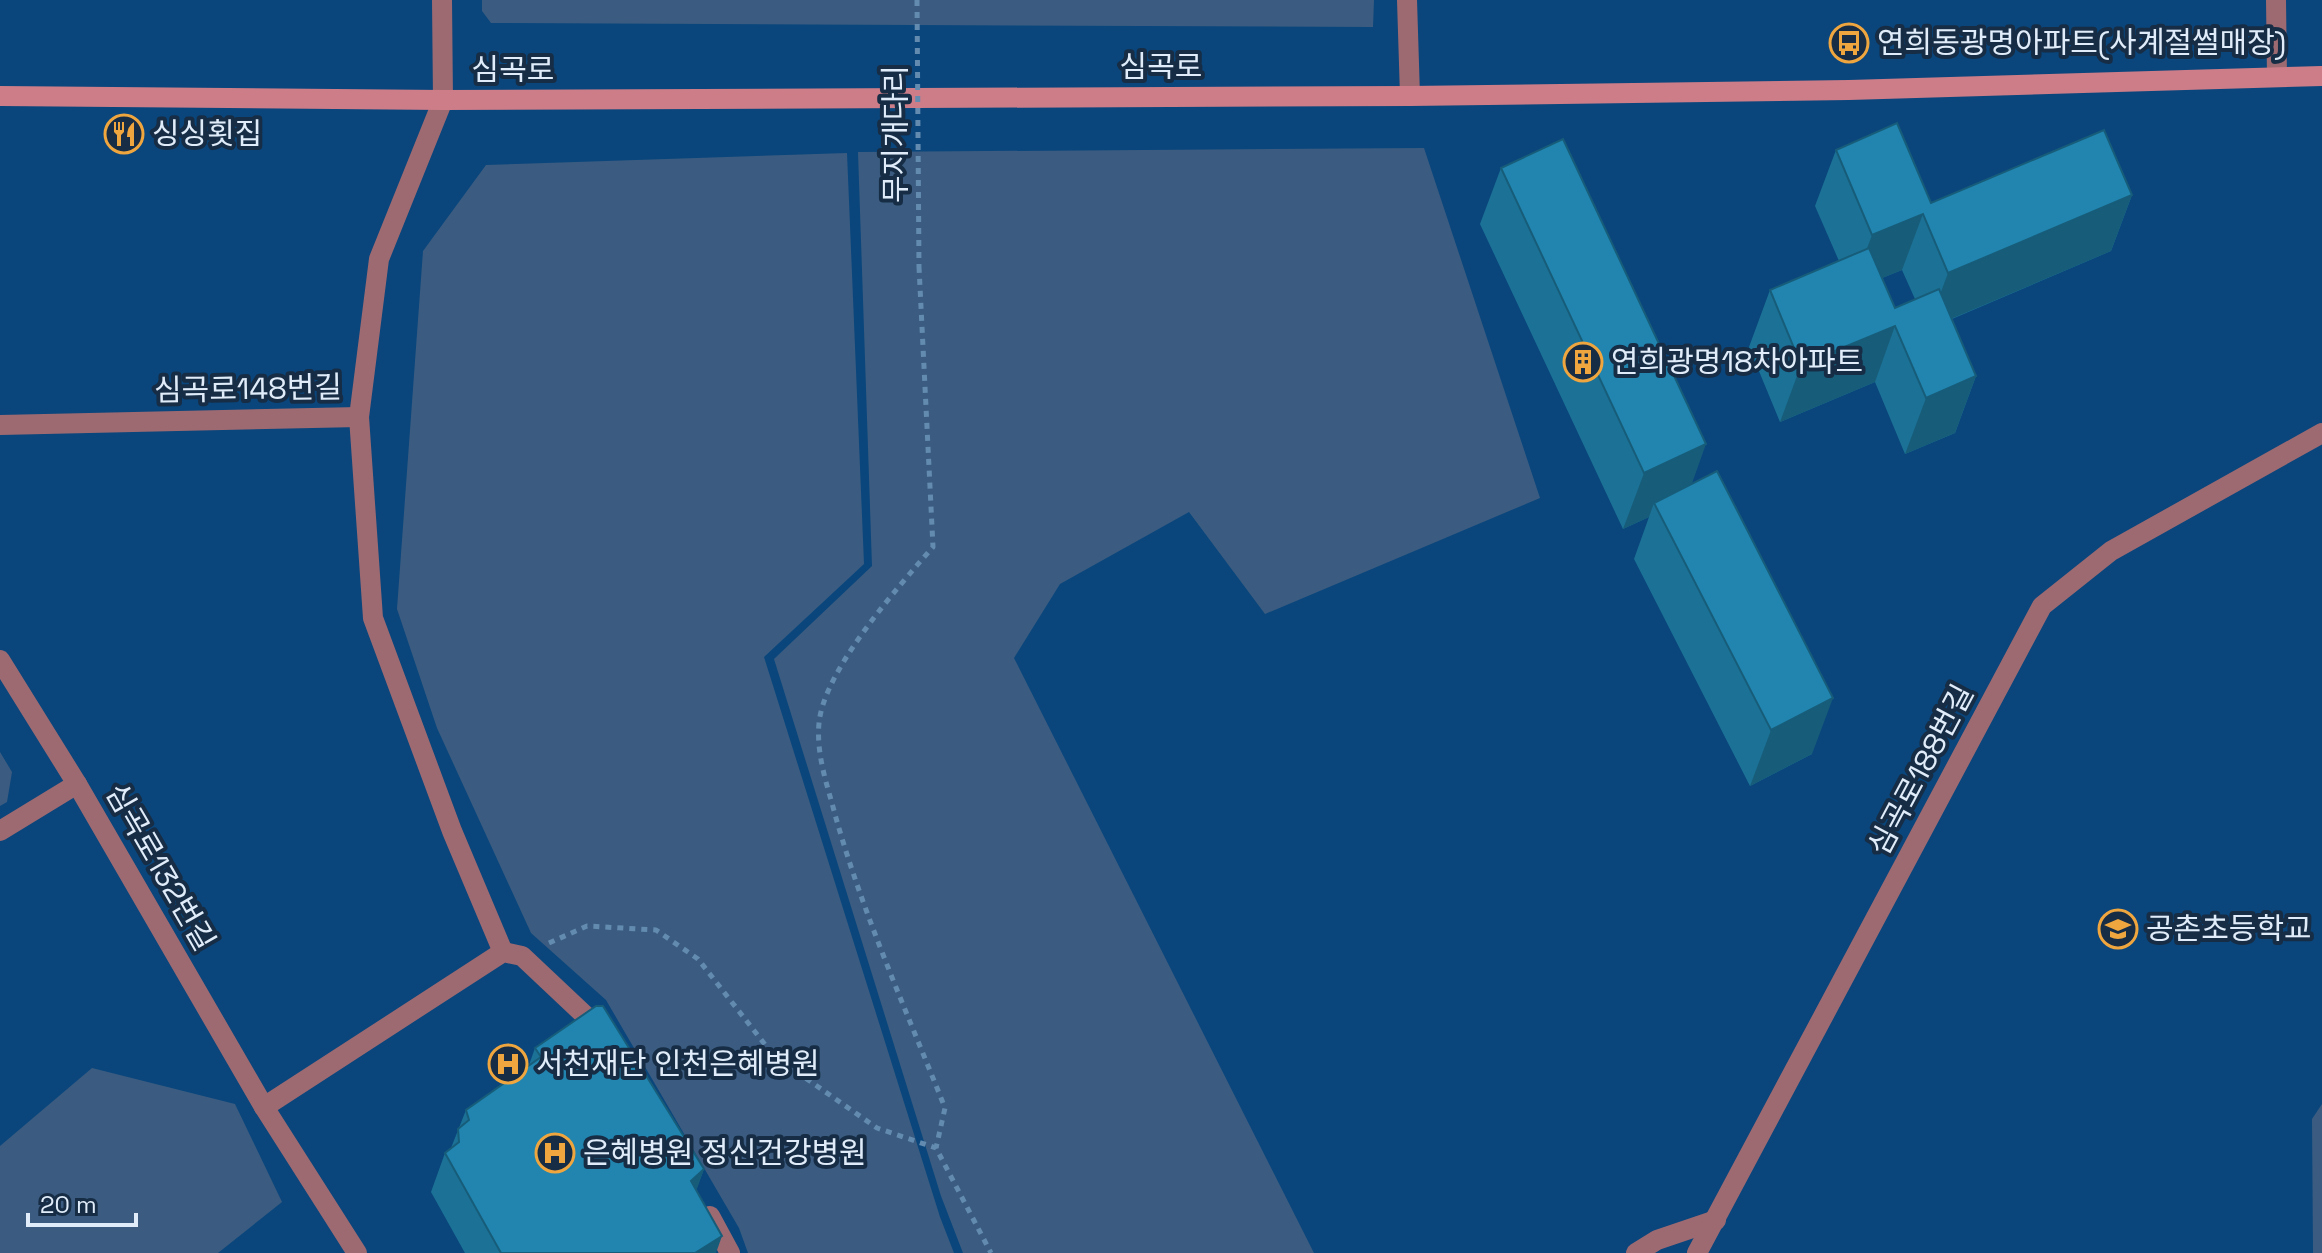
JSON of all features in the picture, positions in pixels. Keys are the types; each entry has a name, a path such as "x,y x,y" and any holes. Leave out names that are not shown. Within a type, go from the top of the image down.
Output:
{"street":[{"path":"442,0 443,100"},
{"path":"1407,0 1410,96"},
{"path":"2276,0 2277,76"},
{"name":"심곡로","path":"0,96 443,100 1410,96 1849,90 2322,76"},
{"name":"심곡로148번길","path":"0,425 359,417 379,259 443,100"},
{"path":"359,417 373,618 452,831 512,954 591,1021 607,1047"},
{"name":"심곡로188번길","path":"1697,1253 2042,606 2111,551 2322,433"},
{"name":"심곡로132번길","path":"0,660 77,784 264,1107 357,1253"},
{"path":"0,831 77,784"},
{"path":"264,1107 512,954"},
{"path":"702,1203 730,1253"},
{"path":"1636,1253 1657,1240 1716,1220"}],"path":[{"name":"무지개다리","path":"917,0 919,267 933,547 882,605 834,679 819,721 820,762 853,876 945,1108 936,1148"},
{"path":"512,954 587,926 656,930 698,959 774,1056 877,1128 936,1148 991,1253"}],"shaded area":[{"path":"482,0 1374,0 1373,27 491,23 482,11"},
{"path":"1424,148 1540,498 1265,614 1189,512 1060,584 1014,658 1314,1253 963,1253 941,1196 774,659 872,566 858,152"},
{"path":"847,153 864,564 764,657 940,1217 954,1253 748,1253 739,1228 606,1000 531,933 437,728 397,609 423,251 486,165"},
{"path":"0,752 12,772 7,802 0,806"},
{"path":"92,1068 235,1104 282,1202 218,1253 0,1253 0,1146"},
{"path":"2322,1104 2322,1253 2313,1253 2312,1119"}],"building":[{"path":"1897,123 1931,203 2104,130 2132,195 1948,273 1923,214 1872,235 1836,150"},
{"path":"1563,139 1706,444 1644,473 1501,168"},
{"path":"1869,248 1895,308 1939,289 1976,376 1926,398 1895,326 1801,365 1770,290"},
{"path":"1717,471 1833,698 1771,730 1654,503"},
{"name":"은혜병원 정신건강병원","path":"596,1006 603,1006 704,1169 691,1181 722,1236 695,1253 501,1253 445,1153 459,1142 458,1129 469,1120 466,1110 541,1057 535,1048"}],"place":[{"name":"연희동광명아파트(사계절썰매장)","path":"1849,43"},
{"name":"싱싱횟집","path":"124,134"},
{"name":"연희광명18차아파트","path":"1583,362"},
{"name":"공촌초등학교","path":"2118,929"},
{"name":"서천재단 인천은혜병원","path":"508,1064"},
{"name":"은혜병원 정신건강병원","path":"555,1153"}]}
